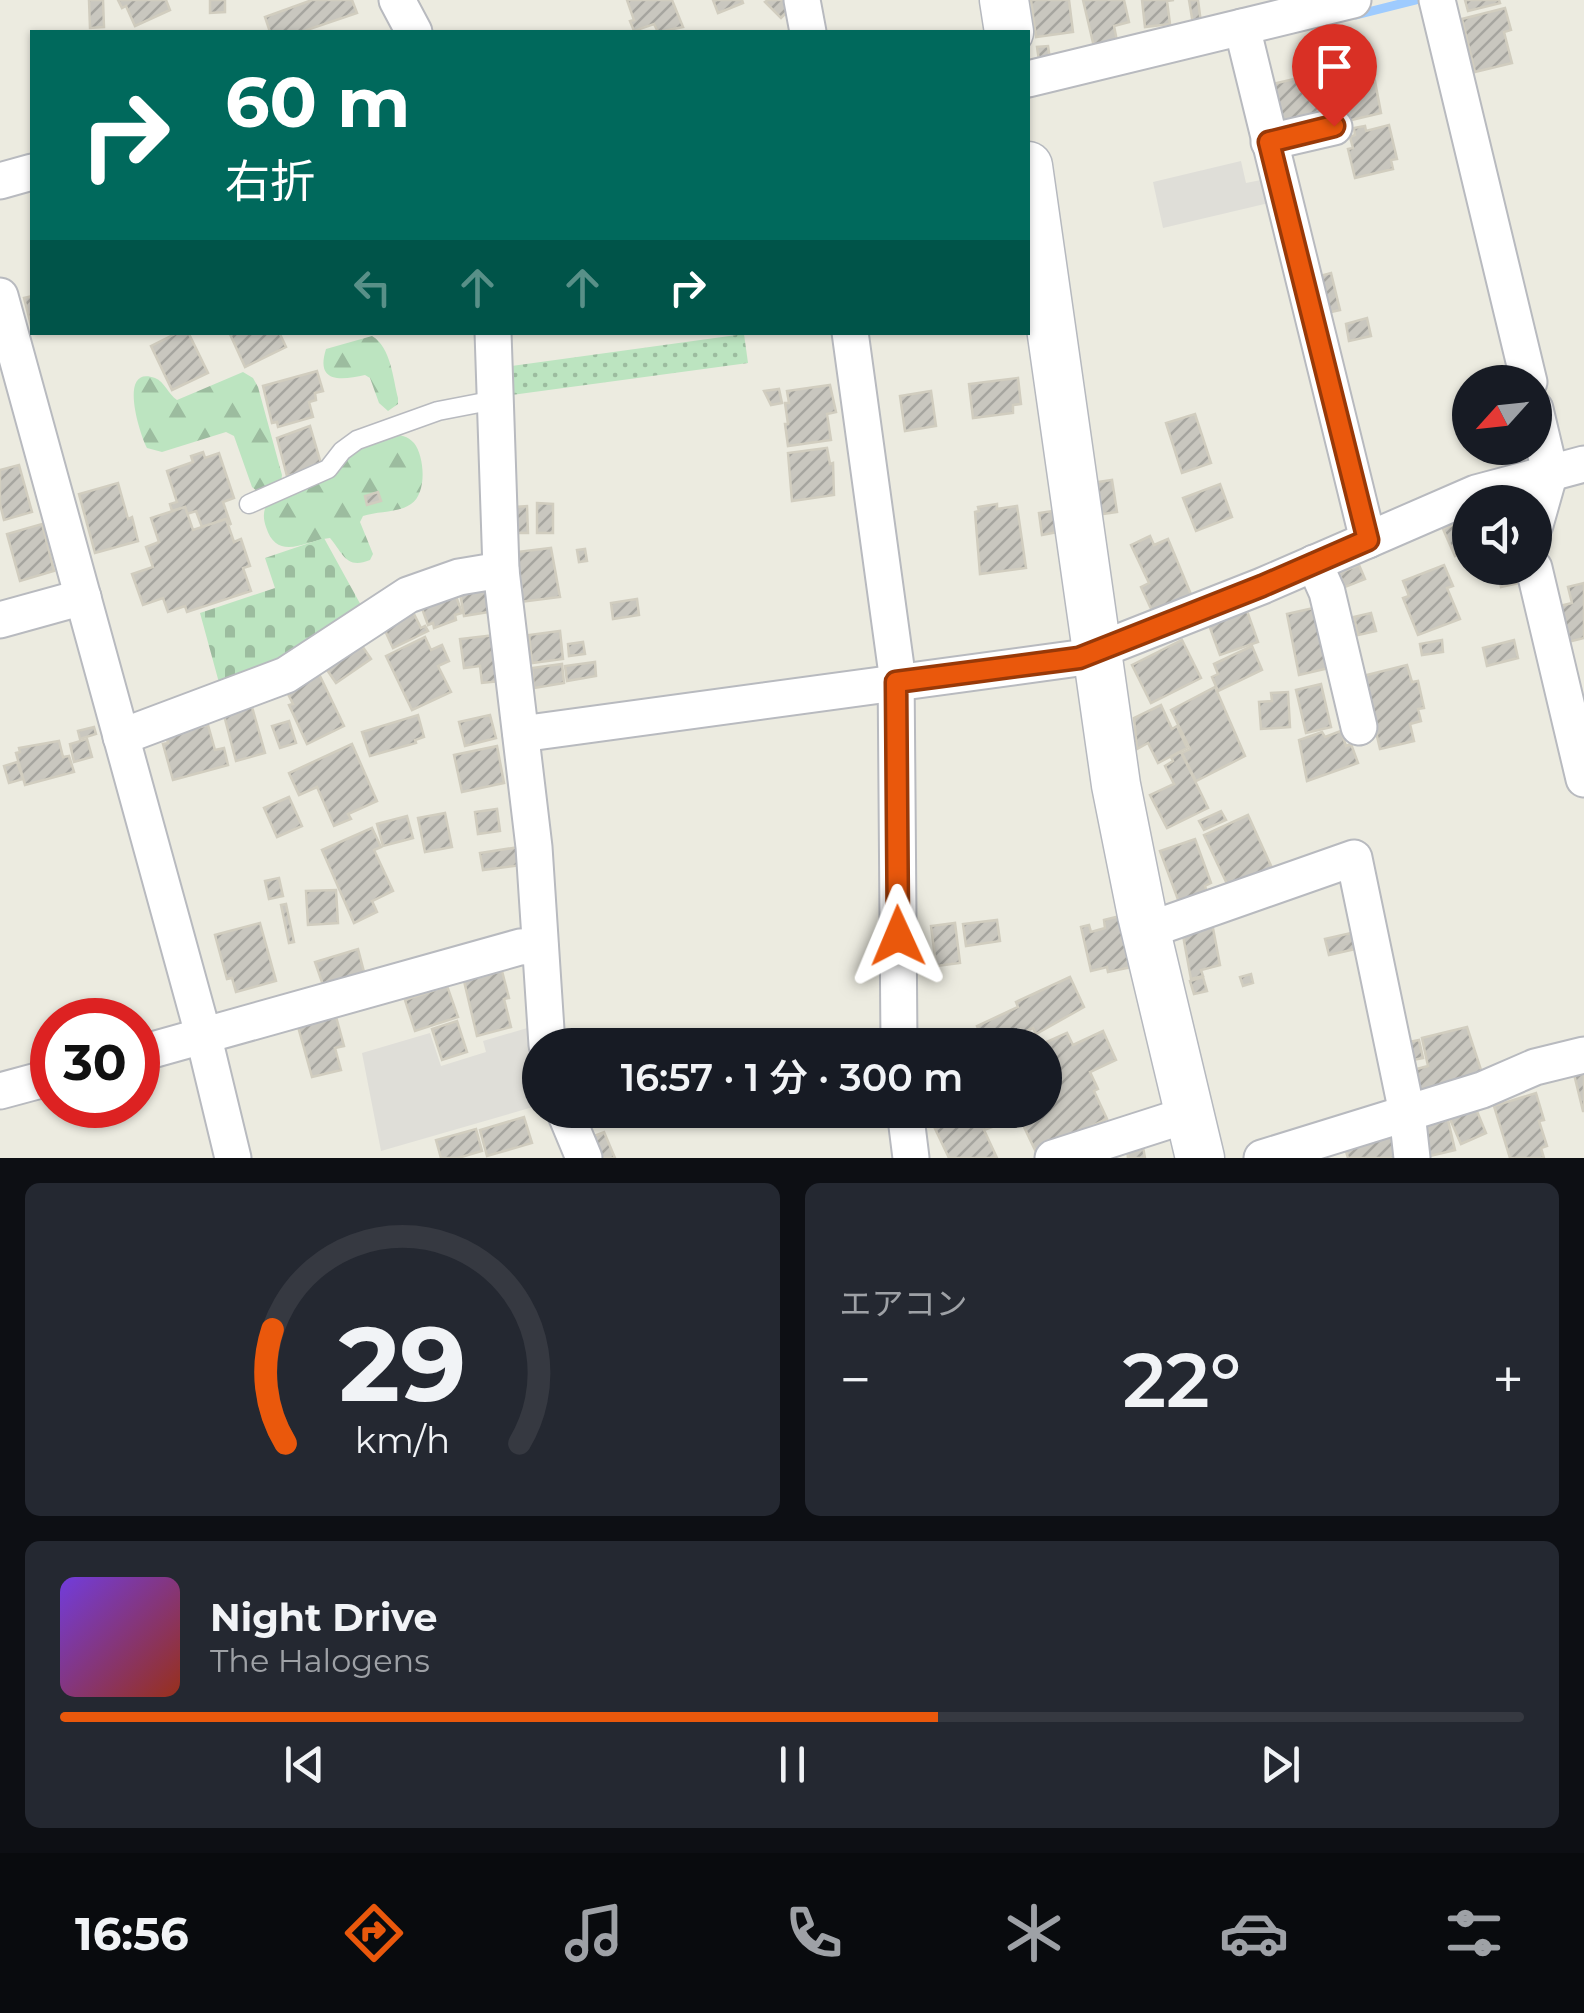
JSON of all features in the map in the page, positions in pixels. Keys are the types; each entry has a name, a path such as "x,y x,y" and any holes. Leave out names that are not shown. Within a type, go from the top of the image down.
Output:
{"street":[{"path":"397,0 413,30"},
{"path":"802,0 808,30"},
{"path":"1004,0 1009,30"},
{"path":"1030,79 1353,0"},
{"path":"1436,0 1524,365"},
{"path":"1242,27 1368,540"},
{"path":"1269,142 1334,126"},
{"path":"0,182 30,173"},
{"path":"1030,181 1116,785 1146,932 1195,1136 1053,1158"},
{"path":"0,296 234,1158"},
{"path":"492,335 501,570 534,847 546,1028"},
{"path":"850,335 896,682 899,1028"},
{"path":"1552,440 1567,468"},
{"path":"521,734 1079,658 1314,564 1476,493 1567,468"},
{"path":"1552,495 1567,468"},
{"path":"1314,564 1327,592 1359,728"},
{"path":"121,737 286,674 365,620 432,584 501,570"},
{"path":"1538,585 1584,778"},
{"path":"0,620 83,597"},
{"path":"1146,932 1354,858 1407,1113 1412,1158"},
{"path":"160,1047 520,947 540,946"},
{"path":"1262,1158 1482,1090 1535,1067 1584,1055"},
{"path":"0,1091 30,1083"},
{"path":"572,1128 584,1158"},
{"path":"908,1128 912,1158"}],"lane":[{"path":"249,504 328,469 342,451 358,440 438,411 495,400"}],"shaded area":[{"path":"1241,161 1246,183 1271,178 1277,201 1163,228 1153,182"},
{"path":"522,1030 522,1110 381,1151 362,1053 430,1033 441,1066 486,1052 483,1041"}],"green space":[{"path":"737,335 744,335 748,363 505,396 504,367"},
{"path":"372,336 387,355 393,373 398,404 388,411 379,403 370,378 333,377 324,369 326,349"},
{"path":"243,372 258,387 281,483 258,492 252,487 234,436 226,432 162,452 147,448 134,403 137,381 143,376 161,382 177,400"},
{"path":"392,434 407,437 418,449 422,484 416,499 406,507 363,516 360,522 373,554 370,560 350,561 330,538 284,547 271,538 264,518 267,503 352,448"},
{"path":"324,538 363,609 317,640 221,690 200,613 275,588 265,558"}],"building":[{"path":"89,0 103,0 104,27 90,28"},
{"path":"118,0 166,0 170,10 135,26 126,6 122,8"},
{"path":"210,0 225,0 225,12 210,13"},
{"path":"312,0 352,0 357,13 307,30 269,30 265,17"},
{"path":"627,0 672,0 683,27 657,30 654,24 634,30 630,21 634,20"},
{"path":"713,0 742,0 743,3 718,13"},
{"path":"787,0 793,6 781,18 765,2"},
{"path":"1031,0 1069,0 1073,32 1036,37"},
{"path":"1083,0 1124,0 1129,22 1114,26 1117,41 1094,47"},
{"path":"1142,0 1174,0 1167,1 1170,24 1145,27"},
{"path":"1189,0 1198,0 1201,23 1193,24"},
{"path":"1465,0 1499,0 1500,3 1468,11"},
{"path":"1505,8 1511,30 1504,32 1512,63 1475,72 1462,19"},
{"path":"1048,46 1050,59 1039,61 1037,47"},
{"path":"1371,60 1381,113 1339,123 1331,70"},
{"path":"1311,75 1320,112 1282,121 1273,84"},
{"path":"1389,125 1397,159 1391,160 1393,169 1355,178 1348,149 1353,148 1350,137 1355,135 1354,128 1365,126 1366,131"},
{"path":"1331,273 1340,310 1322,314 1313,278"},
{"path":"30,296 30,321 24,298"},
{"path":"1367,318 1371,336 1349,341 1346,324"},
{"path":"173,335 189,335 208,373 172,390 151,346"},
{"path":"230,335 280,335 286,347 245,367"},
{"path":"317,371 323,391 315,393 316,400 309,402 313,417 278,427 277,422 272,423 263,386"},
{"path":"1018,378 1021,404 1013,405 1013,413 973,418 969,384"},
{"path":"830,385 836,412 827,414 831,440 788,446 787,391"},
{"path":"779,389 782,403 771,405 764,391"},
{"path":"931,391 936,426 905,431 900,396"},
{"path":"1195,414 1211,463 1182,473 1166,423"},
{"path":"310,426 322,467 287,476 277,438"},
{"path":"827,448 830,464 833,463 834,495 792,501 788,453"},
{"path":"203,452 205,458 219,453 234,498 223,502 231,525 226,519 202,527 196,511 187,514 185,507 172,511 170,504 177,502 167,471 193,462 191,456"},
{"path":"19,465 32,512 4,520 0,470"},
{"path":"1112,480 1117,512 1096,515 1091,483"},
{"path":"118,483 138,541 95,553 79,494"},
{"path":"1220,484 1232,517 1196,531 1183,498"},
{"path":"378,492 381,501 367,505 365,496"},
{"path":"537,503 553,504 553,533 537,533"},
{"path":"997,504 997,509 1017,506 1026,568 980,574 975,512 978,507"},
{"path":"527,506 528,533 516,533 515,507"},
{"path":"185,507 193,530 226,519 234,542 241,539 250,566 243,568 251,591 187,612 185,606 168,612 163,598 143,605 132,574 153,567 146,547 159,542 151,518"},
{"path":"1060,510 1063,531 1042,535 1039,513"},
{"path":"42,524 54,571 20,581 7,534"},
{"path":"1452,525 1452,549 1443,529"},
{"path":"1150,536 1154,545 1168,539 1192,597 1154,615 1141,587 1149,583 1131,545"},
{"path":"551,548 560,597 519,602 517,591 522,590 517,552"},
{"path":"585,549 587,561 579,562 577,550"},
{"path":"1359,565 1365,579 1345,587 1339,573"},
{"path":"1444,565 1453,586 1447,588 1460,619 1418,635 1403,598 1409,596 1403,581"},
{"path":"490,582 495,611 464,616 459,587"},
{"path":"1584,583 1584,638 1568,642 1560,606 1572,603 1568,587"},
{"path":"453,588 462,613 455,615 456,620 434,628 433,623 428,625 419,600"},
{"path":"637,599 639,615 613,619 611,603"},
{"path":"1318,607 1333,667 1299,675 1287,614"},
{"path":"1247,611 1258,642 1220,655 1209,625"},
{"path":"413,612 421,628 425,626 428,631 393,648 383,626"},
{"path":"1371,613 1376,631 1358,635 1354,617"},
{"path":"560,631 563,659 532,663 529,635"},
{"path":"496,635 502,681 482,683 480,666 464,668 460,639"},
{"path":"425,637 431,650 442,645 449,661 438,666 451,692 412,710 386,656"},
{"path":"358,640 371,659 336,683 323,664"},
{"path":"1182,640 1201,678 1151,703 1132,665"},
{"path":"1442,640 1443,652 1422,655 1420,644"},
{"path":"1514,640 1518,658 1487,666 1483,648"},
{"path":"583,642 585,654 569,656 568,644"},
{"path":"1252,646 1262,670 1218,691 1212,677 1218,674 1214,664"},
{"path":"595,662 596,676 567,681 565,666"},
{"path":"562,664 564,683 534,688 532,668"},
{"path":"1407,665 1412,682 1418,681 1424,708 1418,709 1421,721 1410,724 1414,741 1380,749 1363,676"},
{"path":"319,674 344,726 307,744 286,690"},
{"path":"1321,684 1331,727 1306,733 1296,690"},
{"path":"1215,687 1245,756 1196,781 1182,753 1190,749 1171,710"},
{"path":"1288,692 1290,727 1261,729 1259,702 1272,701 1271,693"},
{"path":"1161,705 1172,729 1177,726 1187,748 1158,763 1148,743 1137,749 1134,718"},
{"path":"252,707 265,753 236,761 224,715"},
{"path":"418,715 424,737 416,743 370,756 362,732"},
{"path":"490,715 496,738 465,746 459,722"},
{"path":"289,721 296,743 280,748 272,726"},
{"path":"208,725 215,750 224,748 228,765 173,780 163,744 168,743 166,736"},
{"path":"94,727 96,734 80,739 78,731"},
{"path":"1341,731 1358,763 1307,781 1299,740 1322,732 1325,737"},
{"path":"87,739 92,757 74,762 70,744"},
{"path":"59,741 63,757 69,756 74,772 25,785 16,753 19,748"},
{"path":"352,744 377,801 348,814 351,819 334,826 317,787 299,795 289,773"},
{"path":"497,746 504,783 462,792 454,755"},
{"path":"1181,752 1208,808 1167,828 1150,795 1174,784 1165,766"},
{"path":"17,762 23,779 9,783 4,766"},
{"path":"289,797 302,826 277,837 264,808"},
{"path":"497,809 500,831 478,834 475,812"},
{"path":"1221,811 1226,820 1204,830 1199,821"},
{"path":"445,813 452,847 425,852 418,818"},
{"path":"1248,815 1272,868 1229,888 1204,835"},
{"path":"407,816 413,838 383,846 377,824"},
{"path":"372,828 381,847 374,850 393,891 372,901 377,912 354,923 322,850"},
{"path":"1195,839 1211,883 1205,886 1208,896 1180,905 1160,851"},
{"path":"519,847 522,865 483,870 480,853"},
{"path":"279,878 283,896 269,899 265,881"},
{"path":"336,890 338,923 308,925 306,891"},
{"path":"286,904 294,942 289,943 281,905"},
{"path":"1124,915 1136,966 1091,971 1081,927 1089,925 1091,932 1105,928 1104,920"},
{"path":"997,920 1000,941 966,946 963,924"},
{"path":"260,923 276,981 236,992 232,978 227,979 215,935"},
{"path":"955,923 960,963 936,966 931,926"},
{"path":"1212,923 1220,965 1201,970 1203,976 1191,979 1182,930"},
{"path":"1360,931 1364,947 1329,955 1325,939"},
{"path":"358,949 364,972 323,985 315,962"},
{"path":"930,955 932,971 925,972 922,956"},
{"path":"502,971 511,1027 477,1036 464,981"},
{"path":"1251,974 1253,983 1243,986 1240,977"},
{"path":"1070,977 1084,1007 1047,1028 978,1028 1018,1007 1016,1002"},
{"path":"1203,977 1207,991 1194,994 1190,981"},
{"path":"447,986 458,1017 415,1031 405,1000"},
{"path":"335,1013 344,1046 335,1048 341,1070 312,1077 297,1023"},
{"path":"457,1021 467,1052 442,1060 432,1029"},
{"path":"1467,1027 1483,1076 1418,1092 1413,1070 1428,1066 1422,1038"},
{"path":"1103,1031 1116,1060 1090,1072 1107,1119 1036,1152 1025,1128 1062,1128 1062,1035 1067,1033 1073,1045"},
{"path":"1419,1040 1423,1058 1408,1061 1404,1043"},
{"path":"1584,1067 1584,1111 1583,1111 1573,1070"},
{"path":"1536,1093 1544,1120 1539,1121 1547,1146 1541,1148 1544,1158 1510,1158 1494,1106"},
{"path":"1476,1109 1486,1133 1461,1144 1450,1119"},
{"path":"522,1118 522,1128 527,1128 532,1143 487,1156 480,1130"},
{"path":"1448,1120 1455,1150 1430,1156 1422,1126"},
{"path":"935,1128 989,1128 984,1130 997,1158 949,1158"},
{"path":"476,1129 482,1151 441,1158 436,1140"},
{"path":"1397,1131 1406,1158 1348,1158 1345,1148"},
{"path":"604,1132 615,1158 598,1158 589,1138"},
{"path":"1143,1147 1145,1158 1128,1158 1127,1150"}],"waterway":[{"path":"1356,15 1416,0"}],"route":[{"path":"898,936 896,682 1079,658 1368,540 1269,142 1334,126"}]}
